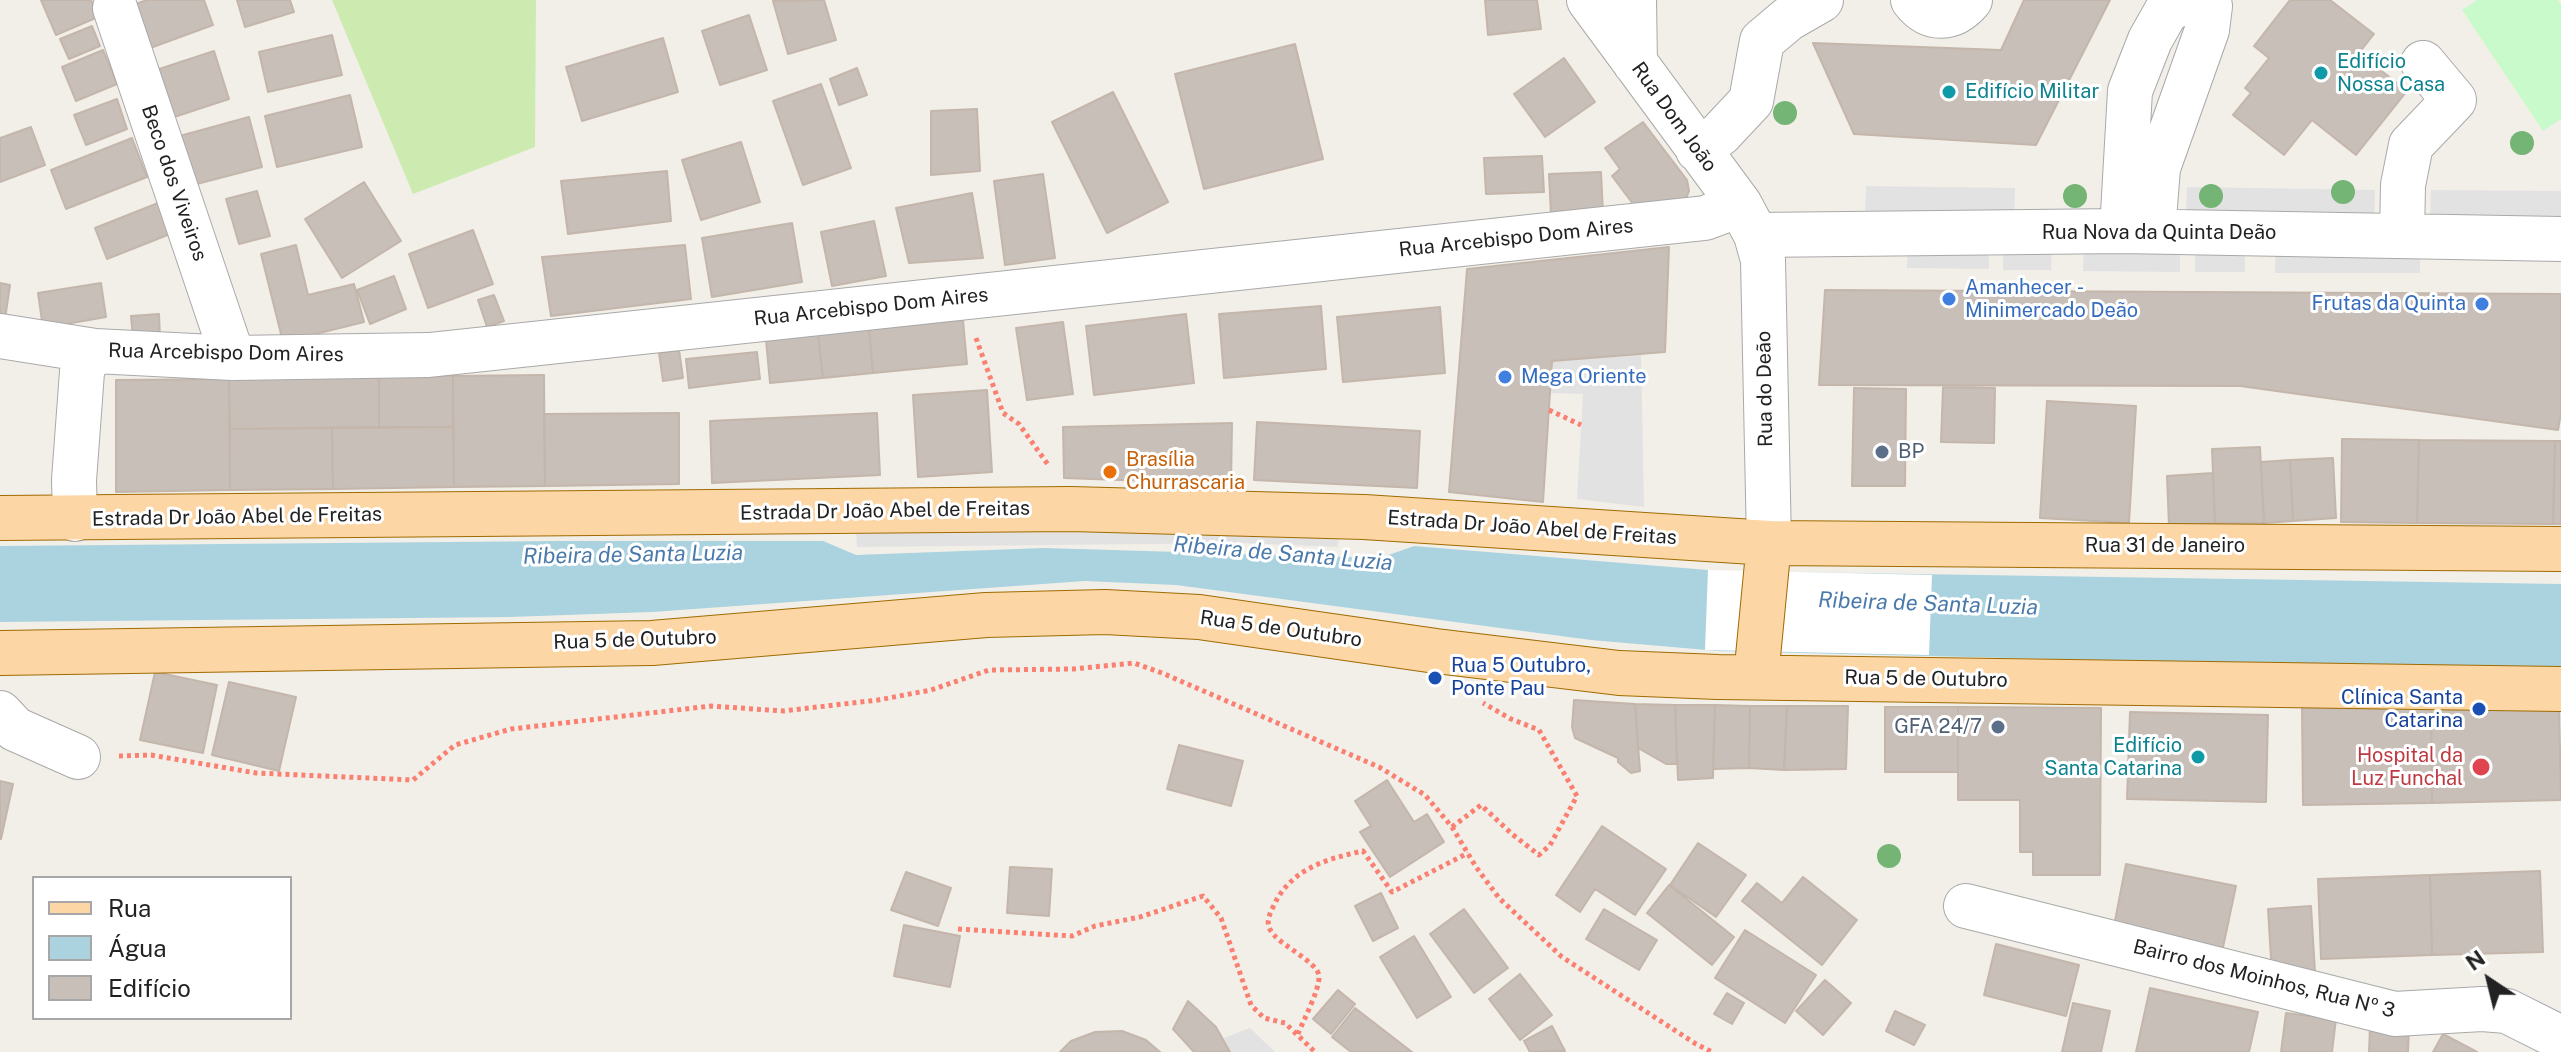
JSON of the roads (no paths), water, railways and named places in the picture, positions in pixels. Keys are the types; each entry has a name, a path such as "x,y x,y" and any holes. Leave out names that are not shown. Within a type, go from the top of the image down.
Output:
{"main road":[{"name":"Estrada Dr João Abel de Freitas","path":"0,518 1071,509 1364,517 1769,543"},
{"name":"Rua 31 de Janeiro","path":"1769,543 2561,549"},
{"path":"1756,677 1769,543"},
{"name":"Rua 5 de Outubro","path":"0,653 652,643 986,615 1105,612 1199,617 1619,673 2561,689"}],"street":[{"name":"Rua Dom João","path":"1589,0 1748,220"},
{"path":"1634,0 1635,63"},
{"path":"1698,150 1720,134 1751,101 1762,41 1788,19 1821,0"},
{"path":"1913,0 1919,8 1940,17 1960,12 1970,0"},
{"path":"2138,231 2130,91 2150,40 2167,10 2189,0"},
{"path":"2138,231 2207,30 2210,6 2200,0"},
{"name":"Beco dos Viveiros","path":"115,8 233,358"},
{"path":"2402,236 2403,185 2411,145 2454,100 2423,63"},
{"name":"Rua Arcebispo Dom Aires","path":"0,336 95,351 233,358 429,355 1705,218 1748,220"},
{"name":"Rua Nova da Quinta Deão","path":"1748,220 2561,239"},
{"name":"Rua do Deão","path":"1748,220 1763,260 1769,543"},
{"path":"75,519 74,480 82,372 86,360 95,351"},
{"path":"0,713 15,729 78,757"},
{"name":"Bairro dos Moinhos, Rua Nº 3","path":"1966,906 2395,1014 2482,1009 2507,1011 2561,1038"}],"water":[{"name":"Ribeira de Santa Luzia","path":"823,541 856,555 1044,548 1380,558 1414,546 1720,571 2561,584 2561,668 2388,667 1718,651 1591,640 1176,585 1085,581 652,612 510,617 0,622 0,546"}],"place":[{"name":"Edifício Nossa Casa","path":"2321,73"},
{"name":"Edifício Militar","path":"1949,92"},
{"name":"Amanhecer - Minimercado Deão","path":"1949,299"},
{"name":"Frutas da Quinta","path":"2482,304"},
{"name":"Mega Oriente","path":"1505,377"},
{"name":"BP","path":"1882,452"},
{"name":"Brasília Churrascaria","path":"1110,472"},
{"name":"Rua 5 Outubro, Ponte Pau","path":"1435,678"},
{"name":"Clínica Santa Catarina","path":"2479,709"},
{"name":"GFA 24/7","path":"1998,727"},
{"name":"Edifício Santa Catarina","path":"2198,757"},
{"name":"Hospital da Luz Funchal","path":"2481,767"}]}
